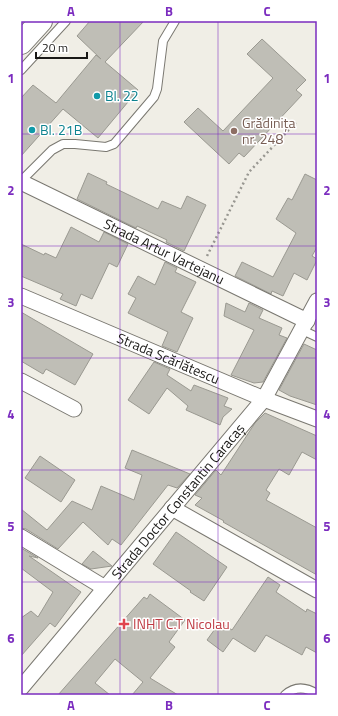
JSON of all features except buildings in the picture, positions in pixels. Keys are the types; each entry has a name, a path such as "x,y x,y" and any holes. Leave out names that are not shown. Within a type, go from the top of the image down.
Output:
{"main road":[{"path":"21,42 41,21"}],"street":[{"name":"Strada Artur Vartejanu","path":"21,182 201,269 304,326"},
{"name":"Strada Scărlătescu","path":"21,296 264,399 317,419"},
{"name":"Strada Doctor Constantin Caracaș","path":"21,688 264,399 317,301"},
{"path":"21,381 74,409"},
{"path":"172,508 317,590"},
{"path":"21,537 105,588"}],"lane":[{"path":"21,70 66,21"},
{"path":"21,182 52,150 63,144 106,147 114,144 154,97 157,88 163,41 176,21"},
{"path":"304,326 317,338"},
{"path":"284,695 292,689 300,688 317,694"}],"path":[{"path":"201,269 248,172 297,121"}],"place":[{"name":"Bl. 22","path":"97,96"},
{"name":"Bl. 21B","path":"32,130"},
{"name":"Grădinița nr. 248","path":"234,131"},
{"name":"INHT C.T Nicolau","path":"124,624"}]}
